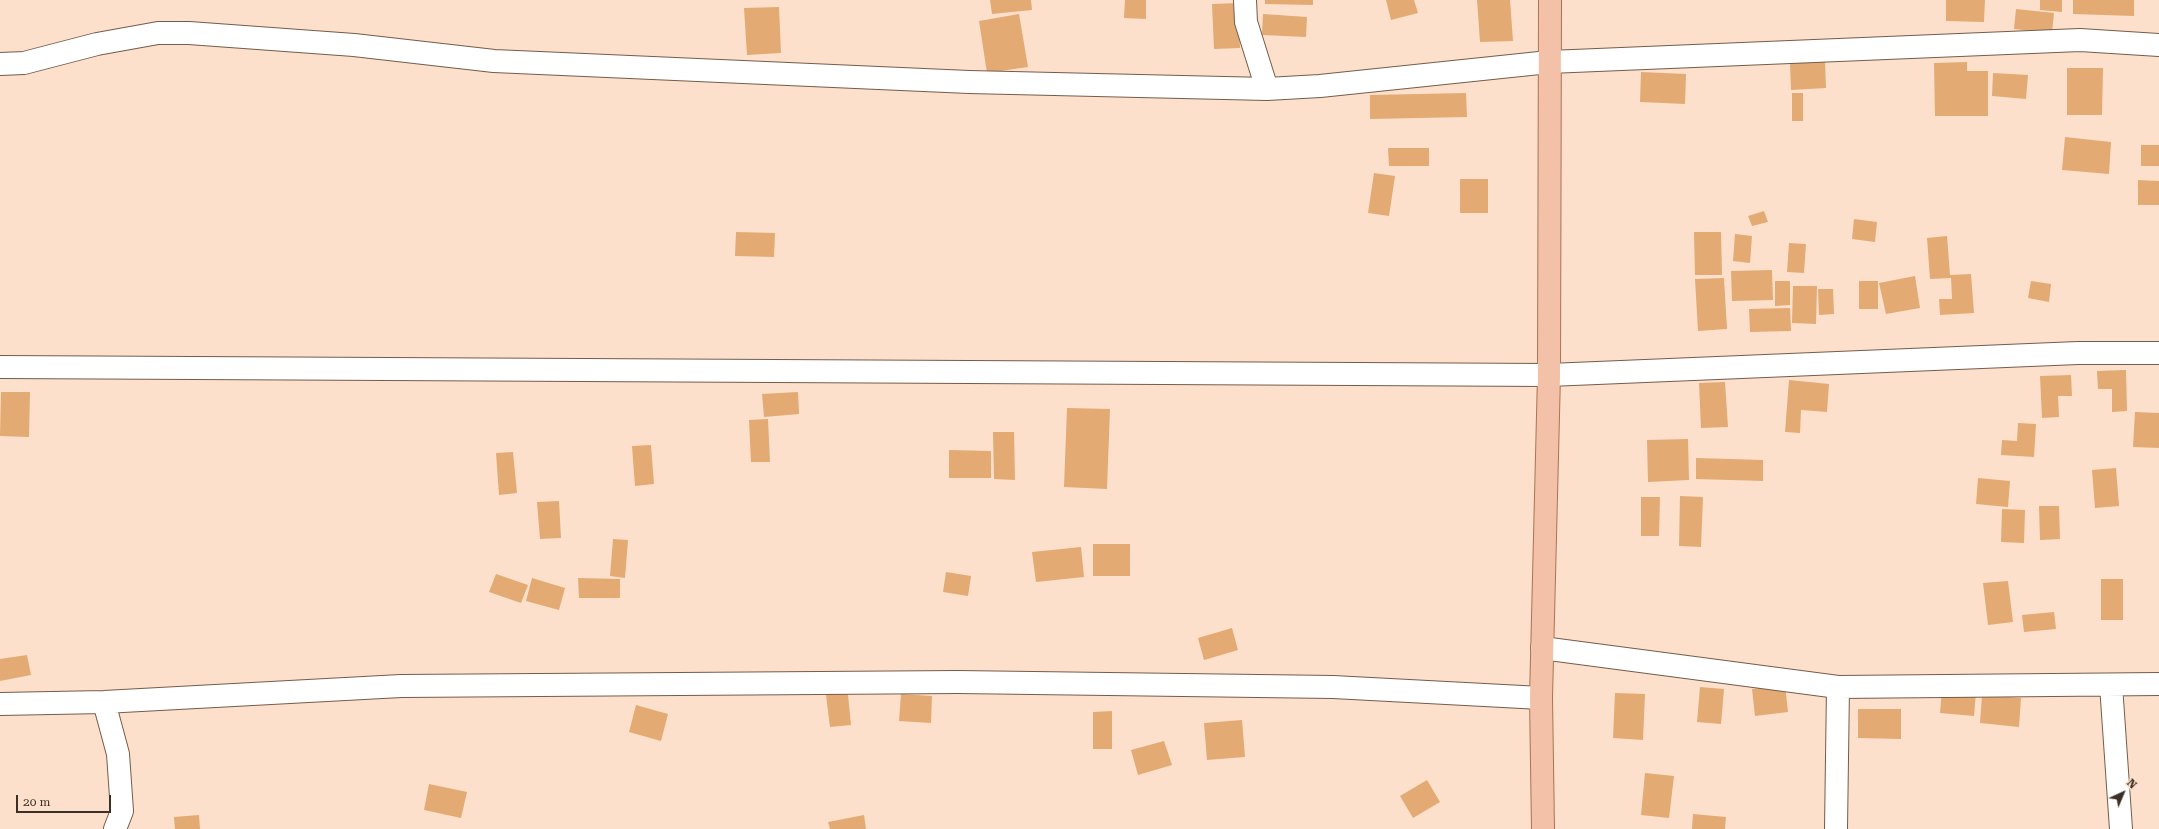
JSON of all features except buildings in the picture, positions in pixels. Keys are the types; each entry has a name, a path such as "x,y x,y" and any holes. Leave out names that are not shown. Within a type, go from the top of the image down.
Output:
{"main road":[{"path":"1543,829 1541,698 1549,375 1550,0"}],"street":[{"path":"1244,0 1246,22 1267,89"},
{"path":"0,64 24,62 97,44 158,33 189,33 354,45 494,61 969,82 1267,89 1320,86 1549,62 2080,40 2159,45"},
{"path":"0,367 1549,375 2078,353 2159,353"},
{"path":"1542,648 1838,687 2159,684"},
{"path":"0,704 104,702 401,686 958,682 1333,687 1541,698"},
{"path":"2112,685 2121,829"},
{"path":"1836,829 1838,687"},
{"path":"104,702 118,754 122,811 115,829"}]}
